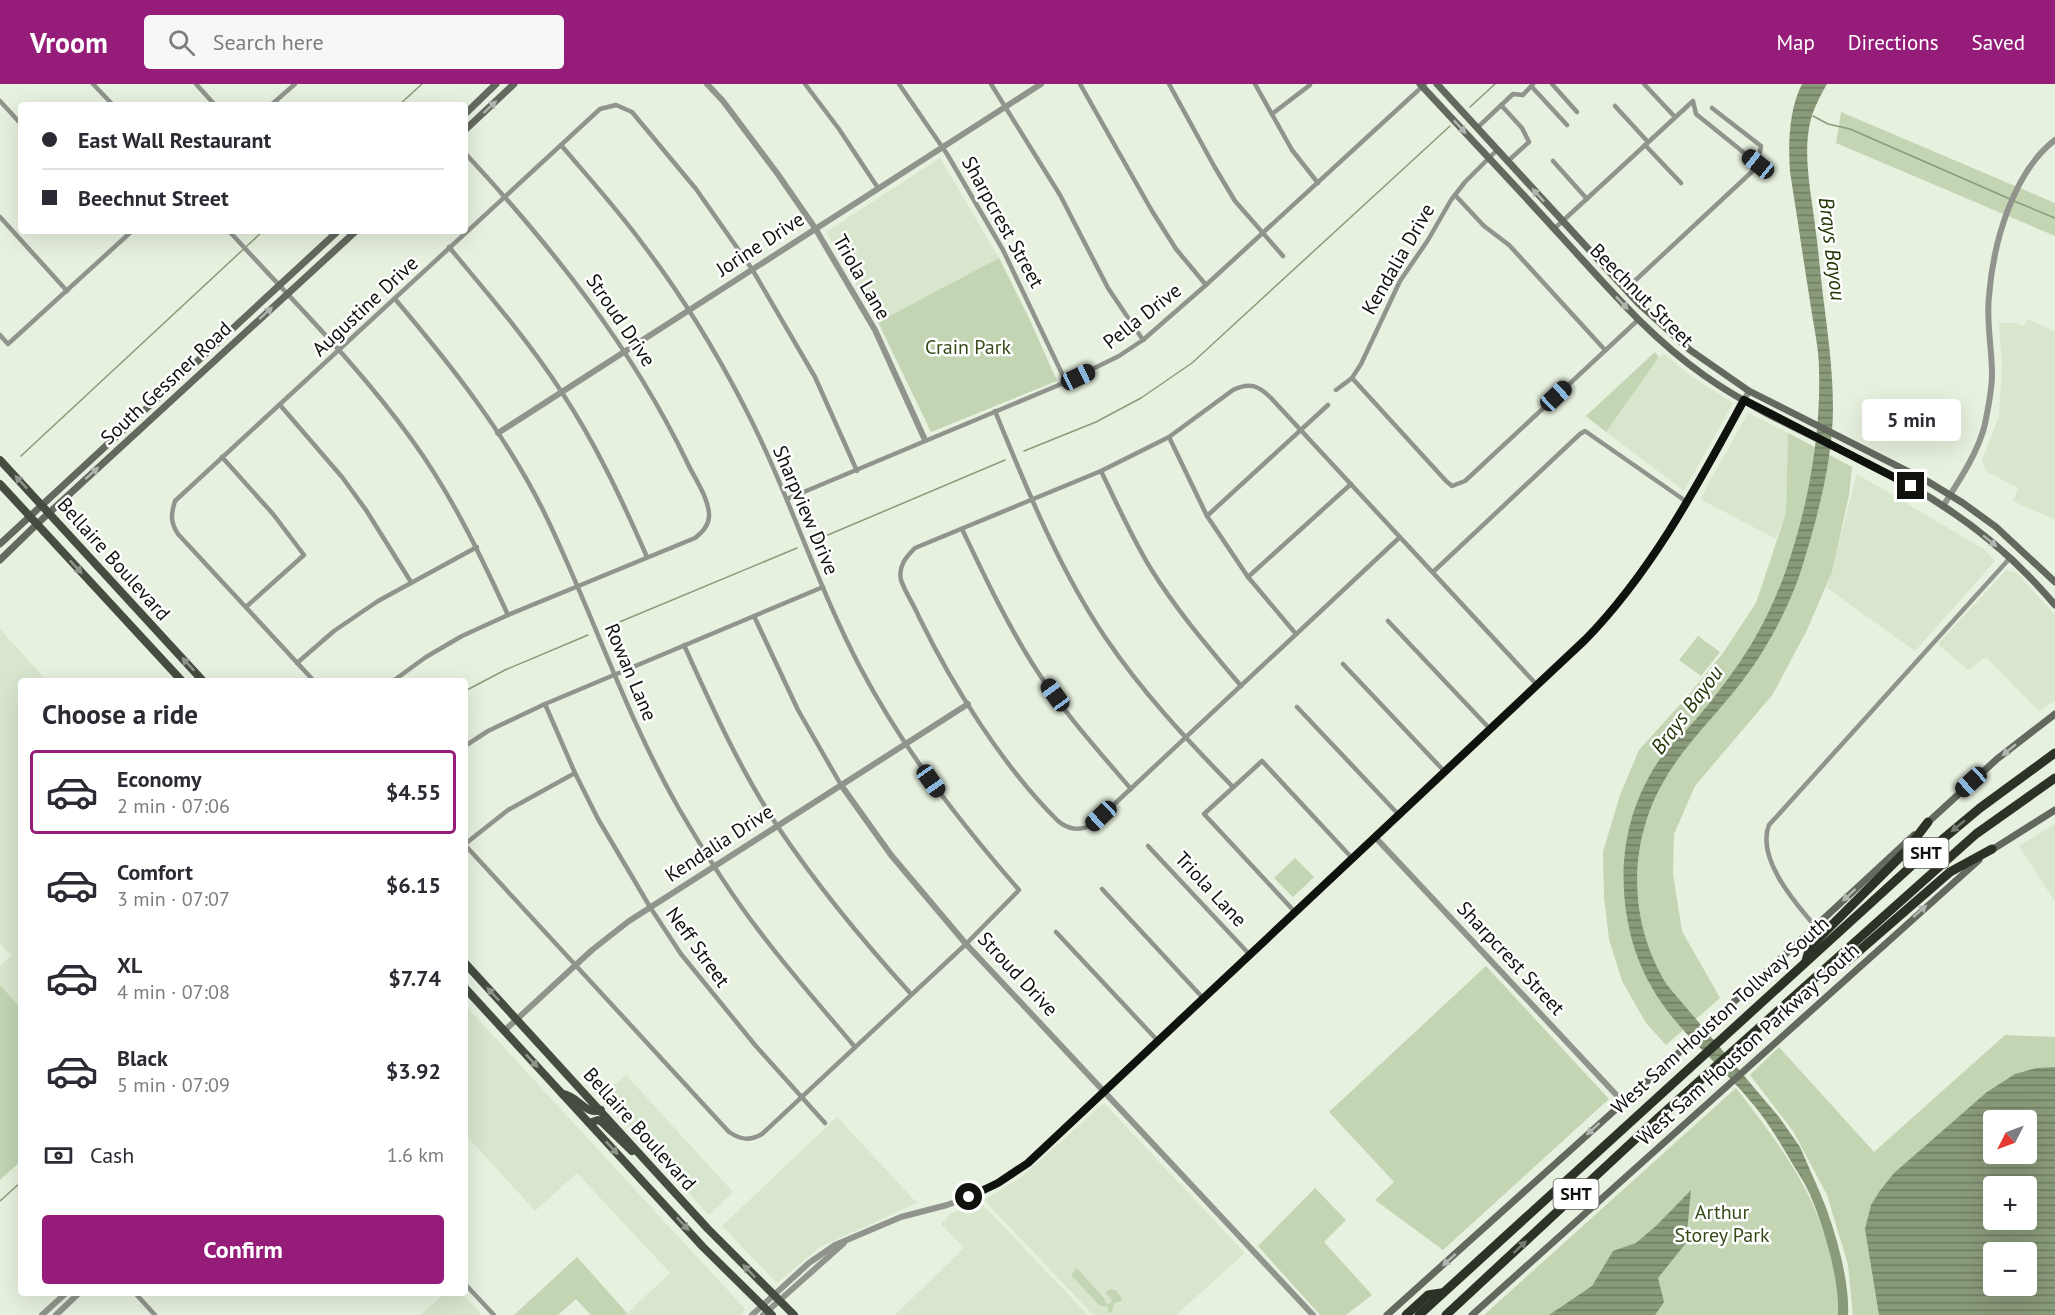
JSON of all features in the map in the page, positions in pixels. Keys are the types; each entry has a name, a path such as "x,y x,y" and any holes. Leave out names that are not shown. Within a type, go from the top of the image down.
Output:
{"highway":[{"name":"West Sam Houston Tollway South","path":"1419,1315 1949,833 2004,789 2055,753"},
{"name":"West Sam Houston Tollway South","path":"1446,1315 1707,1074 1976,834 2055,778"},
{"path":"1806,962 1810,947 1905,852 1928,822"},
{"path":"1816,978 1844,964 1950,872 1992,849"},
{"path":"1406,1315 1428,1295 1444,1292"}],"main road":[{"path":"468,111 496,84"},
{"path":"468,127 514,84"},
{"name":"Beechnut Street","path":"1437,84 1616,279 1679,341 1707,364 1749,391 1950,495 1996,527 2055,582"},
{"name":"Beechnut Street","path":"1423,85 1607,287 1672,351 1744,400 1943,506 2010,558 2055,605"},
{"name":"South Gessner Road","path":"0,544 335,234"},
{"name":"South Gessner Road","path":"0,560 353,234"},
{"path":"1607,287 1616,279"},
{"path":"1672,351 1679,341"},
{"path":"198,361 205,369"},
{"path":"123,429 132,437"},
{"path":"1874,468 1880,457"},
{"name":"Bellaire Boulevard","path":"0,460 200,678"},
{"name":"Bellaire Boulevard","path":"0,484 179,678"},
{"path":"2010,558 2020,548"},
{"path":"138,634 150,623"},
{"name":"West Sam Houston Parkway South","path":"1387,1315 1684,1048 1997,759 2055,714"},
{"name":"West Sam Houston Parkway South","path":"1472,1315 1956,879 1992,849 2055,810"},
{"name":"Bellaire Boulevard","path":"468,966 708,1229 794,1315"},
{"name":"Bellaire Boulevard","path":"468,991 766,1312"},
{"path":"562,1094 571,1095 589,1111 601,1110"},
{"path":"590,1123 598,1120 602,1122 624,1145 646,1160"},
{"path":"697,1239 708,1229"}],"street":[{"path":"93,84 110,102"},
{"path":"196,84 212,102"},
{"path":"274,102 295,84"},
{"name":"Triola Lane","path":"707,84 723,101 815,228 879,339 925,440"},
{"path":"805,84 839,129 878,188"},
{"name":"Sharpcrest Street","path":"899,84 943,148 1003,250 1066,382"},
{"path":"991,84 1059,195 1108,288 1143,340"},
{"name":"Jorine Drive","path":"498,433 1041,84"},
{"path":"1080,84 1176,249 1206,285"},
{"path":"1169,84 1235,201 1283,256"},
{"path":"1255,84 1292,150 1318,183"},
{"path":"1552,84 1577,112"},
{"path":"1644,84 1675,117"},
{"path":"1272,114 1310,85"},
{"name":"Pella Drive","path":"787,499 1066,382 1119,356 1143,340 1206,285 1423,85"},
{"path":"1477,128 1513,94 1522,95 1532,85 1567,125"},
{"path":"0,101 18,121"},
{"path":"1554,229 1693,101 1696,114 1758,164"},
{"name":"Augustine Drive","path":"468,230 600,109 616,105 632,112 696,189 752,269"},
{"path":"1501,105 1522,129 1529,142 1508,161"},
{"path":"1615,106 1681,183"},
{"path":"1626,289 1757,167 1761,146 1712,108"},
{"path":"1943,506 1963,474 1984,427 1992,376 1988,297 1995,252 2007,213 2018,188 2045,147 2055,140"},
{"name":"Sharpview Drive","path":"561,145 642,242 688,309 743,404 861,669 905,745 944,800 1019,890 966,944"},
{"name":"Kendalia Drive","path":"1336,390 1352,378 1361,364 1400,281 1455,195 1497,150"},
{"name":"Stroud Drive","path":"468,156 565,267 625,351 664,418 708,505 709,518 705,529 694,538 647,557"},
{"path":"1553,161 1587,198"},
{"path":"1455,195 1484,226 1509,245 1605,350"},
{"path":"0,217 67,291"},
{"path":"0,335 8,344 128,234"},
{"path":"232,234 339,351 413,441 477,547 508,615"},
{"name":"Augustine Drive","path":"246,608 178,534 172,524 171,515 175,501 463,234"},
{"path":"397,678 426,657 508,615 647,557 612,481 561,391 513,324 449,247"},
{"path":"752,269 815,377 857,471"},
{"name":"Rowan Lane","path":"395,299 452,367 498,433 542,509 653,759 714,866 759,932 855,1047"},
{"path":"1352,378 1452,486 1465,481 1638,320"},
{"path":"1400,537 1092,825 1075,829 1058,821 1018,773 968,704 933,644 901,579 903,560 915,548 1101,471 1169,437 1233,390 1248,385 1258,387 1264,392 1433,572 1537,685"},
{"path":"752,1315 766,1312 776,1298 837,1251 845,1242 901,1217 947,1205 998,1183 1028,1163 1585,640 1622,599 1664,541 1749,391"},
{"path":"280,405 348,485 387,541 411,582"},
{"path":"1207,516 1328,405"},
{"path":"995,411 1032,500 1065,570 1105,637 1138,682 1185,738 1233,787"},
{"path":"1433,572 1585,431 1687,502"},
{"path":"1169,437 1207,516 1248,577 1296,634"},
{"path":"222,457 273,514 304,555 246,608 311,678"},
{"path":"1101,471 1121,514 1152,570 1193,630 1241,686"},
{"path":"1248,577 1351,484"},
{"path":"962,529 999,606 1032,664 1077,727 1131,789"},
{"path":"297,663 334,631 411,582 477,547"},
{"path":"1815,926 1787,893 1776,874 1766,844 1769,825 2010,558"},
{"path":"468,744 488,730 545,704 823,587"},
{"name":"Stroud Drive","path":"754,616 798,710 841,785 891,855 966,944 1313,1315"},
{"path":"1388,621 1490,729"},
{"path":"684,645 720,725 777,826 829,898 911,994"},
{"path":"1343,664 1445,772"},
{"name":"Neff Street","path":"545,704 598,819 681,954 755,1045 825,1123"},
{"name":"Kendalia Drive","path":"504,1031 613,933 968,704"},
{"path":"1297,707 1399,815"},
{"path":"1295,912 1204,814 1262,760 1352,858"},
{"path":"468,843 508,810 575,773"},
{"name":"Sharpcrest Street","path":"1375,837 1623,1102"},
{"name":"Triola Lane","path":"1148,846 1250,954"},
{"path":"468,848 729,1132 738,1138 748,1139 762,1134 966,944"},
{"path":"1102,889 1203,998"},
{"path":"1056,932 1158,1041"},
{"path":"468,1287 494,1315"},
{"path":"42,1315 63,1296"},
{"path":"56,1315 76,1296"},
{"path":"138,1296 155,1315"}],"shaded area":[{"path":"1802,84 1827,84 1812,115 1807,145 1808,172 1832,384 1832,427 1824,487 1798,579 1778,625 1743,680 1676,762 1655,799 1645,825 1639,852 1637,880 1639,907 1645,934 1654,960 1667,985 1779,1117 1800,1147 1817,1186 1809,1190 1760,1113 1689,1036 1657,997 1644,974 1634,947 1624,896 1626,846 1639,798 1664,753 1718,692 1753,641 1775,599 1786,570 1807,496 1818,420 1819,369 1790,172 1789,150 1794,104"},
{"path":"940,158 999,258 878,322 826,232"},
{"path":"2027,319 2055,331 2055,520 2013,501 2018,488 1986,471 1982,460 1999,416 2002,366 1999,323 2015,323 2024,326"},
{"path":"1663,353 1692,377 1733,403 1684,491 1606,432 1632,392"},
{"path":"1748,413 1788,433 1786,513 1776,539 1700,499"},
{"path":"1857,474 1985,550 1995,561 1915,651 1827,588"},
{"path":"2006,570 2017,573 2055,615 2055,701 2039,711 1986,657 1968,670 1938,644"},
{"path":"0,629 44,678 18,678 18,1005 0,985 0,966 11,955 0,943"},
{"path":"2055,824 2055,902 2019,846"},
{"path":"468,1008 745,1309 742,1315 625,1315 670,1273 577,1173 535,1211 468,1137"},
{"path":"2055,1067 2055,1315 1879,1315 1865,1229 1871,1205 1894,1173 1987,1092 2015,1074 2037,1068"},
{"path":"626,1075 733,1192 709,1215 601,1098"},
{"path":"1104,1103 1245,1253 1176,1315 1093,1315 984,1200 1019,1179"},
{"path":"837,1117 917,1203 820,1247 777,1283 722,1226"},
{"path":"1691,1190 1686,1243 1658,1278 1664,1302 1655,1315 1549,1315 1592,1286 1613,1251 1636,1243"},
{"path":"982,1204 1088,1315 895,1315 964,1248 941,1224 951,1213"},
{"path":"442,1296 464,1296 482,1315 421,1315"}],"green space":[{"path":"1841,112 2055,203 2055,236 1836,143"},
{"name":"Crain Park","path":"999,258 1057,381 931,432 878,322"},
{"path":"1655,352 1659,357 1606,432 1586,416"},
{"path":"1788,433 1852,467 1849,495 1832,572 1807,630 1773,694 1695,786 1674,834 1673,874 1682,931 1720,998 1666,1045 1646,1023 1622,981 1609,939 1604,897 1603,852 1620,795 1639,750 1723,653 1756,603 1786,513"},
{"path":"1698,636 1720,652 1701,676 1679,660"},
{"path":"1295,858 1314,877 1293,897 1274,878"},
{"path":"1486,966 1609,1099 1443,1250 1375,1200 1394,1182 1329,1112"},
{"path":"0,985 18,1005 18,1164 0,1180"},
{"path":"2005,1035 2055,1037 2055,1315 1853,1315 1848,1265 1827,1195 1793,1131 1750,1075 1779,1047 1874,1152"},
{"name":"Arthur Storey Park","path":"1736,1088 1784,1153 1810,1198 1829,1247 1838,1289 1840,1315 1484,1315"},
{"path":"1315,1188 1346,1220 1324,1242 1372,1295 1346,1315 1320,1315 1258,1246"},
{"path":"577,1257 627,1313 625,1315 591,1315 576,1299 558,1315 514,1315"},
{"path":"1077,1268 1106,1303 1109,1304 1112,1301 1106,1293 1109,1289 1116,1290 1122,1299 1114,1303 1112,1312 1109,1313 1107,1306 1100,1306 1071,1275"}],"waterway":[{"path":"402,102 422,84"},
{"path":"1470,107 1495,84"},
{"path":"1813,116 1828,124 1850,129 2010,199"},
{"path":"1024,451 1096,422 1141,398 1192,363 1450,126"},
{"path":"2014,201 2055,218"},
{"path":"21,456 260,234"},
{"path":"816,540 1005,460"},
{"path":"605,628 797,548"},
{"path":"468,689 505,670 588,635"},
{"name":"Brays Bayou","path":"1807,1177 1827,1225 1837,1263 1843,1299 1843,1315"},
{"path":"0,1201 18,1185"}],"route":[{"path":"969,1197 998,1183 1028,1163 1585,640 1622,599 1664,541 1744,400 1911,486"}]}
